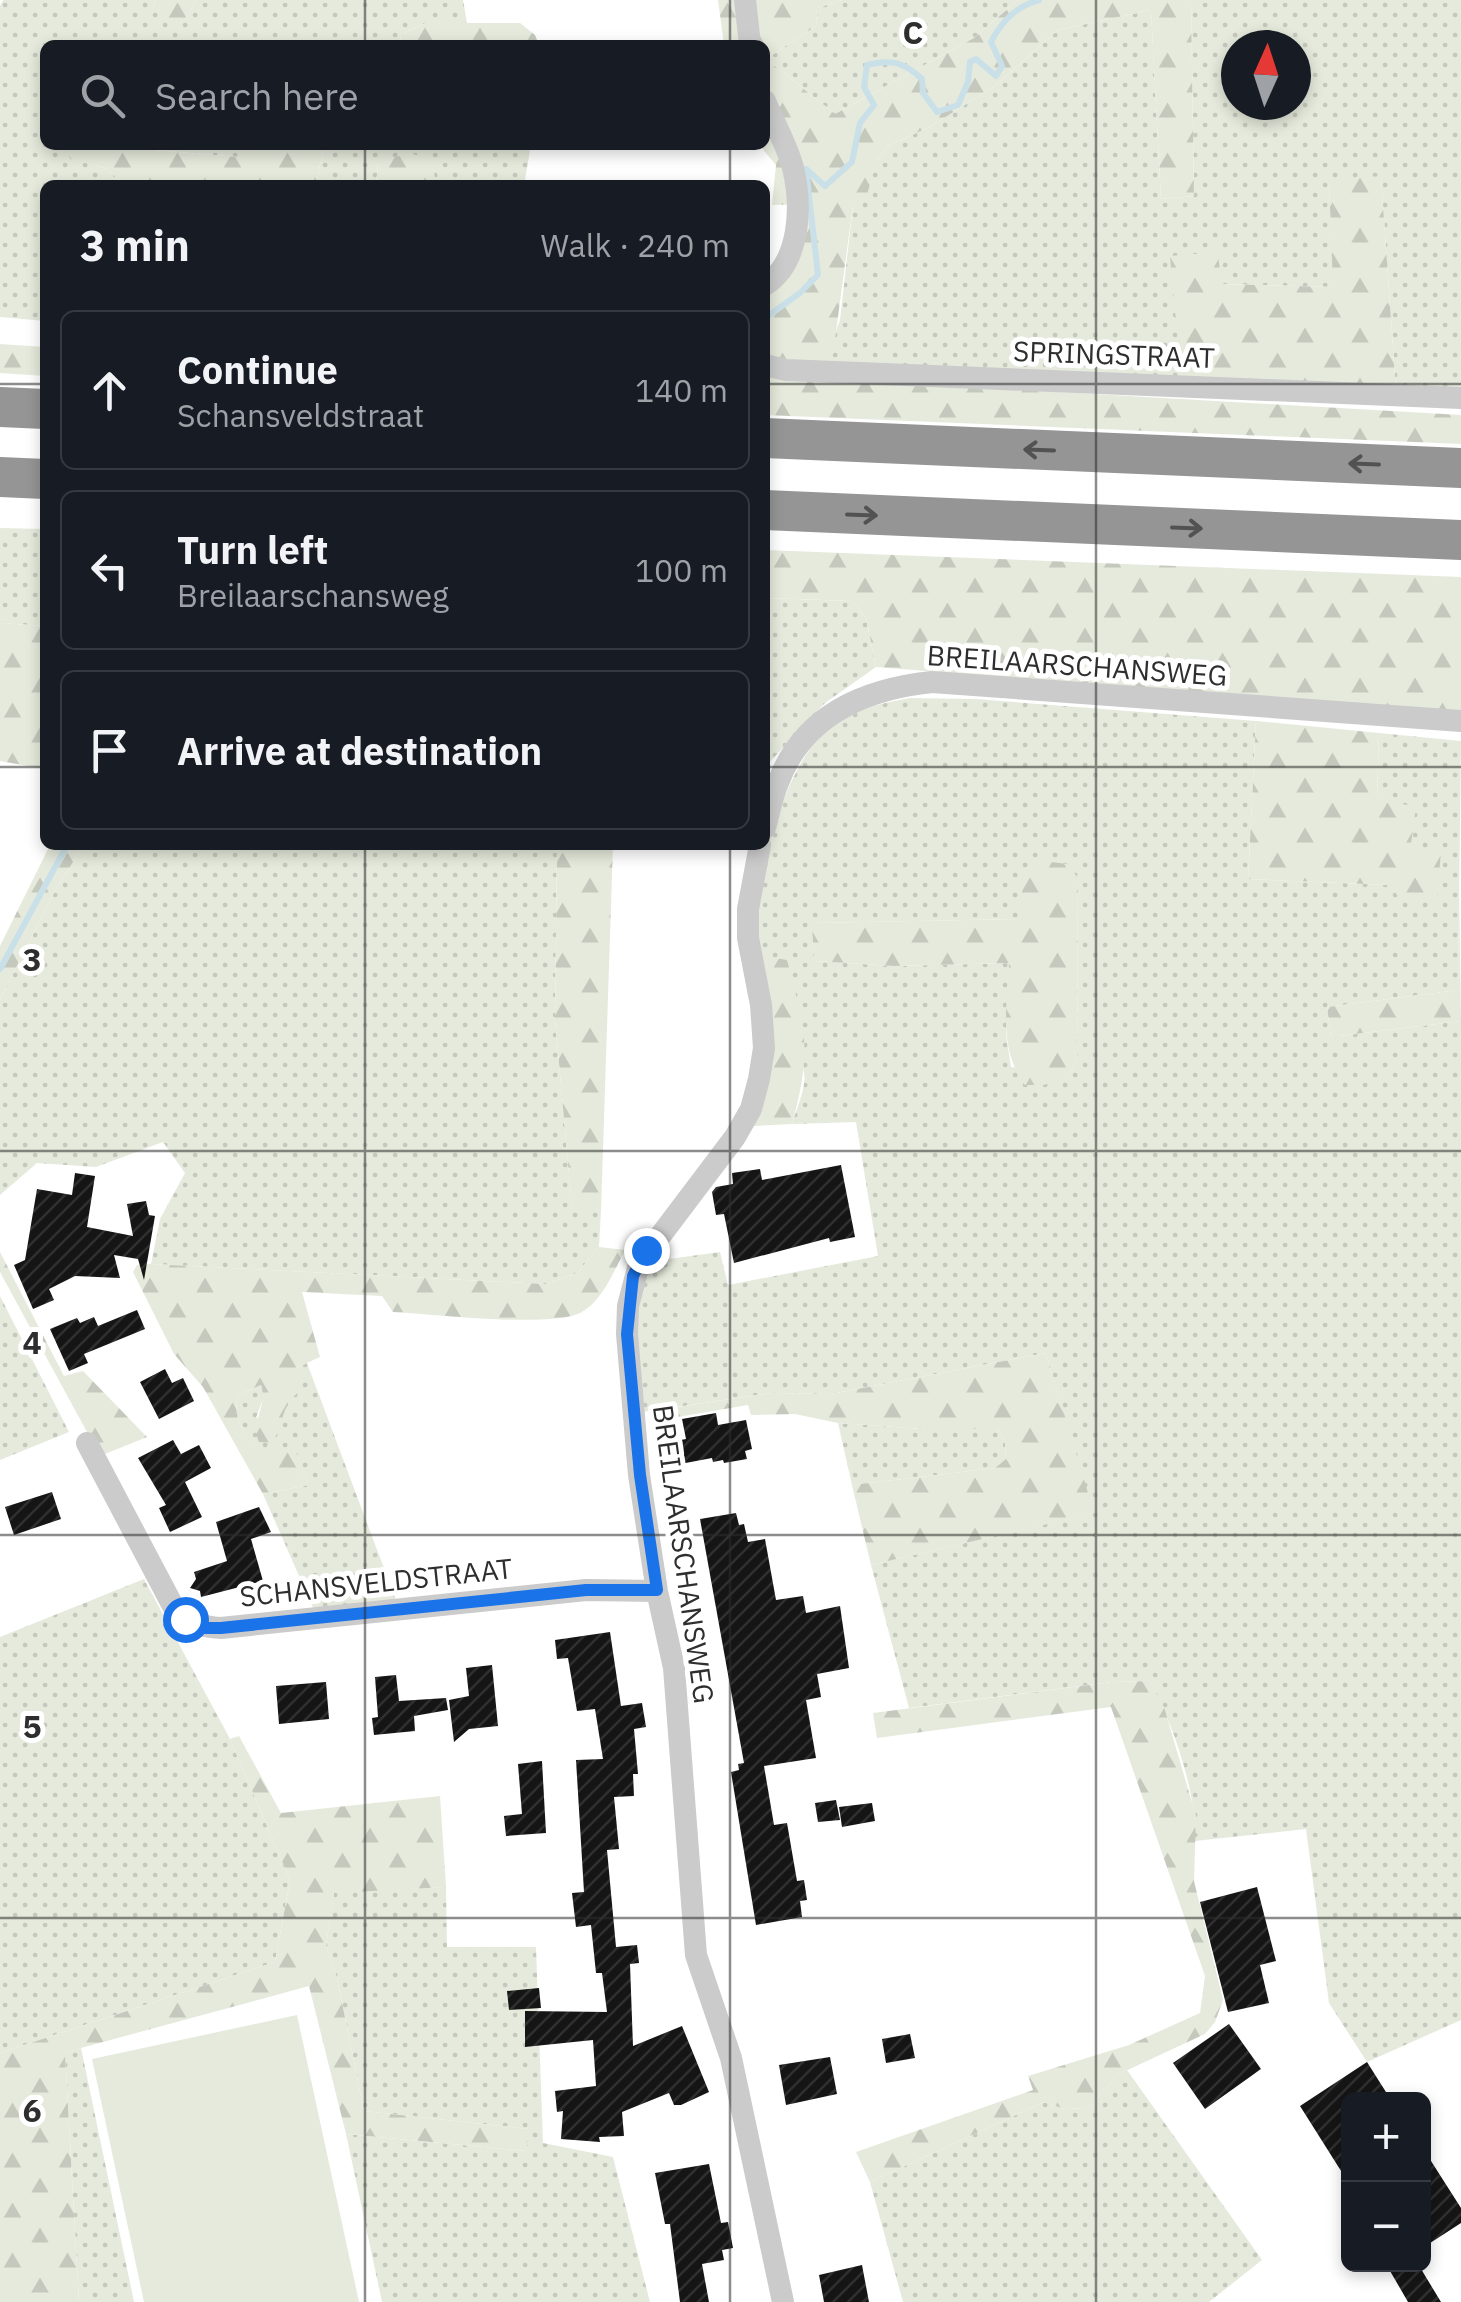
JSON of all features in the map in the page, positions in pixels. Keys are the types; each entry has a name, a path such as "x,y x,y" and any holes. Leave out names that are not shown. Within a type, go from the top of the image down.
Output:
{"highway":[{"path":"0,407 40,409"},
{"path":"770,438 1461,468"},
{"path":"0,478 40,480"},
{"path":"770,510 1461,540"}],"street":[{"path":"745,0 749,40"},
{"path":"770,113 792,166 796,222 788,260 770,280"},
{"name":"SPRINGSTRAAT","path":"770,366 786,370 1461,398"},
{"name":"BREILAARSCHANSWEG","path":"770,810 778,782 808,735 854,699 894,686 932,682 1461,721"},
{"name":"BREILAARSCHANSWEG","path":"759,850 748,909 748,938 761,1005 764,1048 751,1109 716,1163 646,1250 633,1276 628,1306 631,1398 657,1590 674,1668 696,1955 731,2058 784,2302"},
{"name":"SCHANSVELDSTRAAT","path":"87,1443 172,1606 185,1619 204,1628 586,1590 657,1590"}],"green space":[{"path":"3,0 156,0 153,8 186,19 196,0 463,0 467,23 426,23 401,34 400,40 40,40 40,150 69,150 71,159 105,168 119,180 40,180 40,321 0,317"},
{"path":"156,0 196,0 186,19 166,21 153,8"},
{"path":"718,0 842,0 817,8 816,26 770,56 770,40 723,40"},
{"path":"842,0 1018,0 974,38 835,114 770,62 770,56 816,26 817,8"},
{"path":"1018,0 1191,0 1194,196 1161,199 1151,10 1058,30 996,85 930,127 889,145 877,160 866,198 853,205 833,354 824,364 770,356 770,281 803,204 772,205 776,165 763,150 770,150 770,62 835,114 974,38"},
{"path":"1191,0 1461,0 1461,392 1396,390 1381,177 1329,182 1334,287 1220,284 1181,378 824,364 840,320 853,205 877,160 889,145 930,127 996,85 1058,30 1151,10 1161,199 1194,196"},
{"path":"426,23 520,23 537,40 400,40 401,34"},
{"path":"69,150 154,150 238,157 244,150 323,150 317,180 119,180 105,168 70,159"},
{"path":"154,150 244,150 239,157"},
{"path":"323,150 530,150 525,180 433,180 378,163 376,180 317,180"},
{"path":"409,153 432,159 435,180 376,180 378,163"},
{"path":"1381,176 1396,390 1181,378 1170,256 1218,252 1221,284 1333,287 1329,181"},
{"path":"0,344 40,347 40,376 0,373"},
{"path":"770,375 1461,415 1461,444 770,415"},
{"path":"0,528 40,529 40,626 0,623"},
{"path":"770,550 1461,577 1461,713 876,667 866,618 852,601 770,598"},
{"path":"770,598 852,601 866,618 876,667 825,703 770,762"},
{"path":"0,623 40,626 40,768 0,761"},
{"path":"910,698 976,699 1256,721 1248,879 1389,885 1441,852 1410,851 1377,802 1379,733 1461,741 1458,990 1327,1007 1331,1037 1461,1021 1461,2020 1367,2062 1329,2003 1306,1829 1195,1841 1192,1802 1182,1758 1149,1681 1112,1682 909,1708 871,1565 1093,1513 1046,1353 831,1394 771,1393 643,1412 636,1315 645,1278 654,1261 720,1252 728,1285 878,1256 856,1122 792,1124 803,1091 804,1072 760,967 754,927 772,831 798,768 831,726 869,708","holes":["1078,878 1077,1057 1070,1074 1011,1067 1006,1035 1010,963 894,966 814,961 813,923 1022,919"]},
{"path":"1256,721 1379,733 1377,801 1416,806 1410,851 1441,851 1437,899 1402,901 1389,885 1248,879"},
{"path":"48,850 81,850 56,889 0,999 0,946"},
{"path":"81,850 557,850 555,1019 572,1207 601,1210 599,1247 577,1273 546,1284 151,1264 160,1219 185,1173 163,1142 96,1167 37,1163 0,1195 0,999 56,889"},
{"path":"557,850 613,850 601,1210 572,1208 555,1019"},
{"path":"1035,860 1067,864 1078,878 1077,1057 1070,1074 1044,1085 1025,1085 1016,1071 1006,1026 1009,963 894,966 814,961 812,923 1021,919 1023,872"},
{"path":"1459,884 1461,1021 1331,1037 1327,1007 1458,990"},
{"path":"757,955 787,960 799,1006 804,1059 792,1124 754,1126"},
{"path":"599,1247 625,1250 595,1301 580,1313 564,1317 517,1320 393,1312 382,1296 302,1292 320,1357 296,1368 301,1389 288,1404 272,1443 259,1442 257,1434 261,1385 238,1395 238,1419 256,1452 295,1450 308,1485 263,1494 203,1387 174,1354 133,1272 137,1265 151,1264 546,1284 577,1273"},
{"path":"0,1252 64,1376 83,1371 147,1437 100,1456 0,1272"},
{"path":"0,1296 69,1432 0,1460"},
{"path":"1046,1353 1094,1513 871,1565 852,1485 995,1468 1006,1459 1005,1441 998,1429 924,1429 838,1423 795,1414 751,1415 748,1405 654,1421 651,1411 771,1393 831,1394"},
{"path":"307,1363 397,1603 314,1610 263,1494 308,1485 295,1451 256,1453 238,1419 238,1395 261,1385 264,1396 256,1418 282,1415 296,1368"},
{"path":"838,1423 998,1429 1005,1441 1006,1459 995,1468 852,1485"},
{"path":"144,1579 230,1739 290,1880 275,1962 0,2053 0,1637"},
{"path":"1149,1681 1164,1707 1196,1816 1194,1881 1223,2000 1215,2022 1205,2034 1119,2074 1088,2108 1064,2109 1044,2102 870,2182 856,2152 1033,2090 1028,2076 1129,2045 1200,2013 1205,1976 1111,1707 877,1738 873,1713 1112,1682"},
{"path":"239,1736 281,1813 440,1796 446,1887 334,1893 326,1946 337,1978 364,2111 529,2129 526,2151 346,2134 309,1986 81,2048 65,2053 79,2302 0,2302 0,2053 275,1962 290,1880 230,1739"},
{"path":"446,1887 447,1947 536,1947 543,2143 613,2157 650,2302 382,2302 346,2134 526,2151 528,2129 364,2111 337,1978 326,1946 334,1892"},
{"path":"297,2015 359,2302 144,2302 92,2059"},
{"path":"81,2048 134,2302 79,2302 65,2053"},
{"path":"1127,2070 1262,2260 1209,2302 903,2302 870,2182 1044,2102 1064,2109 1088,2108"}],"building":[{"path":"841,1165 855,1237 830,1242 829,1238 734,1263 724,1214 716,1215 712,1192 716,1187 733,1184 732,1173 760,1169 762,1180"},
{"path":"75,1173 95,1176 87,1227 133,1236 127,1204 146,1201 149,1215 155,1216 144,1280 138,1259 114,1255 120,1278 75,1276 49,1289 54,1300 33,1309 14,1265 25,1260 37,1189 72,1195"},
{"path":"137,1310 145,1329 84,1354 88,1363 69,1371 50,1329 77,1318 80,1323 94,1317 98,1326"},
{"path":"165,1369 172,1383 183,1378 194,1401 159,1419 140,1382"},
{"path":"716,1413 718,1425 746,1420 752,1449 745,1451 747,1459 724,1463 713,1462 712,1458 659,1468 654,1445 686,1439 682,1419"},
{"path":"173,1440 181,1454 199,1445 211,1468 185,1482 202,1517 170,1532 159,1508 166,1505 138,1458"},
{"path":"52,1492 61,1519 14,1535 5,1507"},
{"path":"259,1507 271,1532 251,1539 263,1581 201,1597 200,1591 190,1588 196,1579 194,1572 227,1561 216,1522"},
{"path":"736,1513 739,1525 744,1524 748,1542 765,1539 776,1600 803,1596 806,1613 840,1606 849,1668 817,1674 821,1697 806,1700 816,1758 764,1766 774,1825 787,1823 797,1881 804,1880 807,1900 800,1901 802,1917 756,1925 731,1772 744,1763 700,1519"},
{"path":"610,1632 621,1706 642,1703 646,1727 634,1729 638,1774 633,1774 634,1796 614,1797 619,1849 607,1850 616,1947 637,1945 639,1963 630,1964 633,2046 682,2026 709,2092 681,2105 674,2105 669,2093 622,2112 624,2136 599,2137 600,2142 561,2139 563,2111 557,2112 555,2091 596,2086 593,2040 525,2047 525,2011 607,2012 602,1973 596,1973 591,1925 576,1927 572,1893 584,1892 576,1760 603,1759 595,1709 577,1711 568,1658 557,1659 555,1640"},
{"path":"492,1665 498,1726 469,1729 454,1742 449,1700 469,1696 466,1668"},
{"path":"396,1675 399,1701 446,1698 448,1710 414,1716 415,1731 374,1735 372,1718 378,1717 375,1677"},
{"path":"326,1682 329,1719 279,1724 276,1686"},
{"path":"542,1761 546,1833 506,1836 504,1816 522,1814 518,1764"},
{"path":"836,1800 840,1820 818,1822 815,1803"},
{"path":"872,1803 875,1821 842,1827 839,1807"},
{"path":"1257,1887 1276,1961 1260,1965 1269,2003 1228,2012 1200,1902"},
{"path":"539,1988 541,2008 509,2010 507,1991"},
{"path":"1229,2024 1261,2069 1205,2109 1173,2063"},
{"path":"910,2034 915,2058 886,2063 882,2039"},
{"path":"830,2057 837,2094 786,2105 779,2065"},
{"path":"1367,2062 1386,2092 1341,2092 1341,2171 1300,2106"},
{"path":"1431,2161 1461,2208 1461,2223 1431,2242"},
{"path":"709,2164 721,2223 728,2222 733,2248 722,2250 724,2260 702,2264 709,2302 680,2302 670,2224 665,2224 655,2173"},
{"path":"862,2265 869,2302 824,2302 819,2275"},
{"path":"1391,2272 1423,2272 1441,2302 1408,2302"}],"waterway":[{"path":"770,314 818,275 806,169 825,186 852,162 860,123 874,105 864,87 867,65 890,62 909,69 922,79 923,93 937,112 958,105 968,82 970,62 976,59 996,76 1002,66 991,42 1017,11 1039,0"},
{"path":"0,969 64,850"}],"route":[{"path":"185,1619 204,1628 221,1628 586,1590 657,1590 640,1475 627,1334 633,1276 646,1250"}]}
